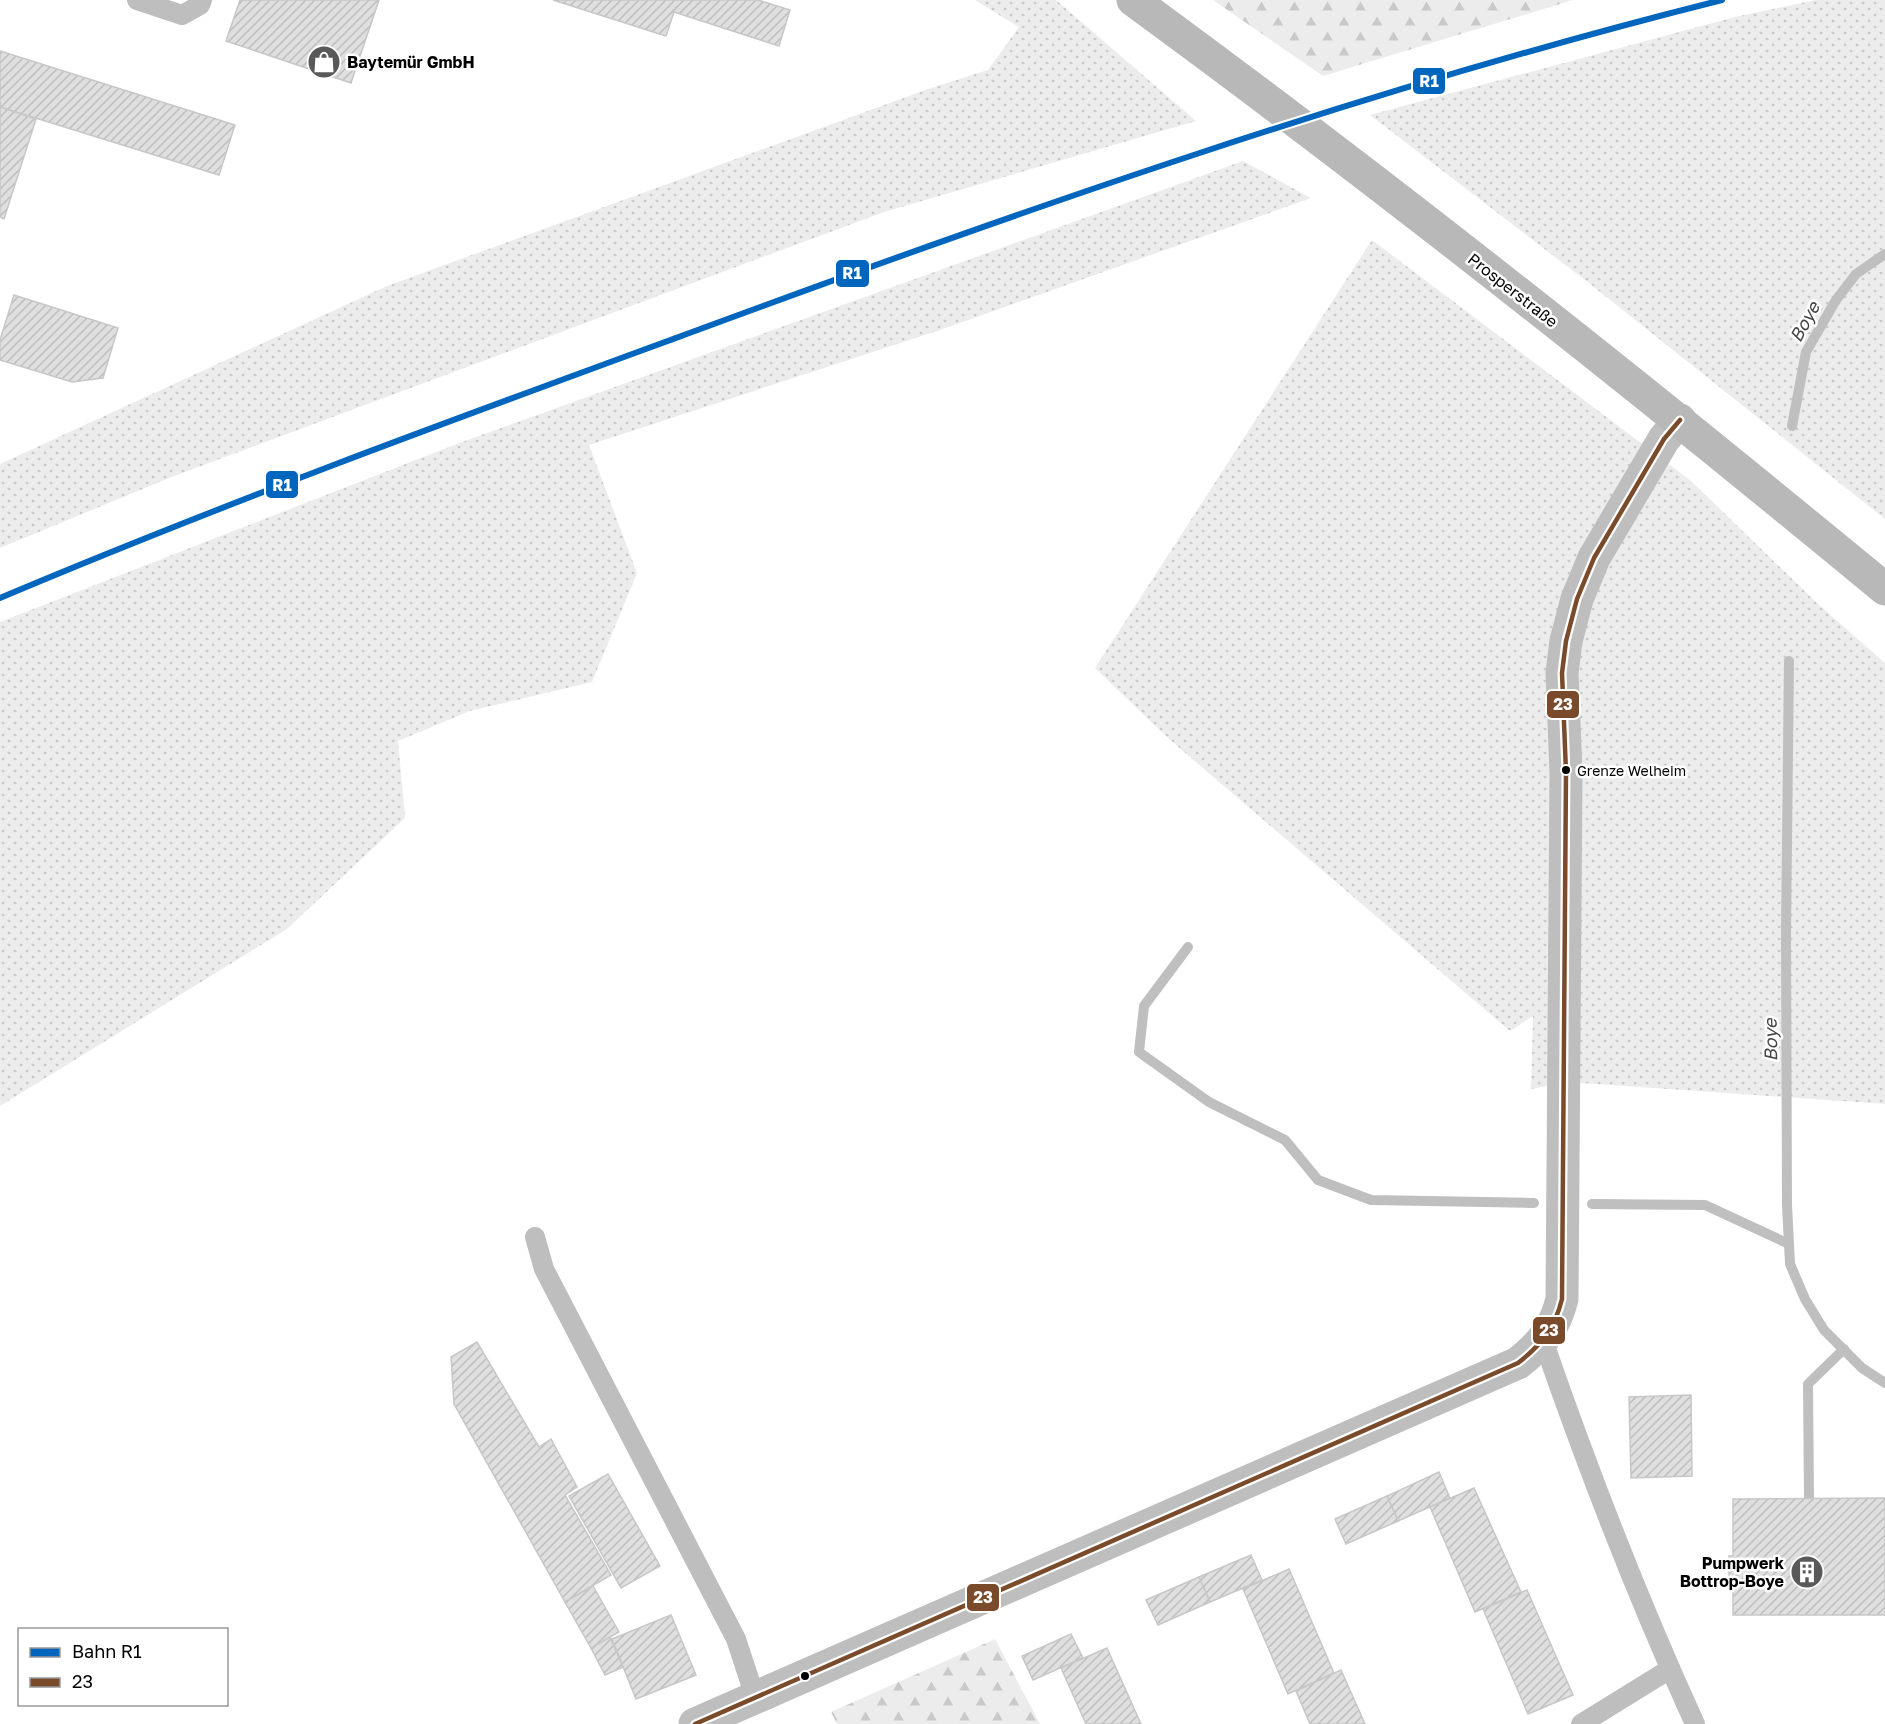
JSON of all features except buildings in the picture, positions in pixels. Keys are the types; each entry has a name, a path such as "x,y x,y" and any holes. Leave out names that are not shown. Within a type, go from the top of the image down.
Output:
{"main road":[{"name":"Prosperstraße","path":"1133,0 1254,88 1680,420 1885,589"}],"street":[{"path":"695,1724 1518,1363 1543,1340 1558,1316 1562,1299 1566,807 1562,673 1566,641 1576,599 1594,558 1664,438 1680,420"}],"lane":[{"path":"136,0 182,15 200,5 202,0"},
{"path":"535,1237 544,1269 736,1639 754,1697"},
{"path":"1543,1340 1570,1419 1670,1669 1695,1724"},
{"path":"1581,1724 1670,1669"}],"green space":[{"path":"975,0 1056,0 1196,121 884,212 174,476 0,548 0,464 387,286 931,88 988,70 1019,27"},
{"path":"1213,0 1573,0 1323,76"},
{"path":"1816,0 1885,0 1885,519 1585,280 1370,115 1735,17"},
{"path":"1243,161 1311,198 940,330 589,445 637,573 592,682 470,711 398,741 405,818 287,929 0,1106 0,622 462,442"},
{"path":"1372,240 1691,481 1818,604 1885,663 1885,1104 1568,1082 1531,1089 1533,1016 1510,1031 1169,739 1095,668"},
{"path":"995,1639 1040,1724 837,1724 831,1712"}],"waterway":[{"name":"Boye","path":"1792,426 1806,352 1836,300 1856,274 1885,254"},
{"name":"Boye","path":"1789,661 1786,932 1787,1205 1790,1264 1805,1299 1824,1330 1862,1368 1885,1383"},
{"path":"1188,947 1144,1006 1139,1052 1209,1102 1285,1140 1318,1180 1371,1200 1534,1203"},
{"path":"1592,1204 1705,1205 1789,1244"},
{"path":"1809,1499 1808,1384 1844,1349"}],"rail line":[{"name":"R1","path":"0,598 255,495 426,430 812,288 1069,197 1329,111 1590,34 1722,0"}],"transit line":[{"name":"23","path":"695,1724 1518,1363 1546,1335 1562,1299 1566,772 1562,673 1566,641 1577,599 1594,558 1664,439 1680,420"}],"place":[{"name":"Baytemür GmbH","path":"324,62"},
{"name":"Grenze Welheim","path":"1566,770"},
{"name":"Pumpwerk Bottrop-Boye","path":"1807,1572"}]}
